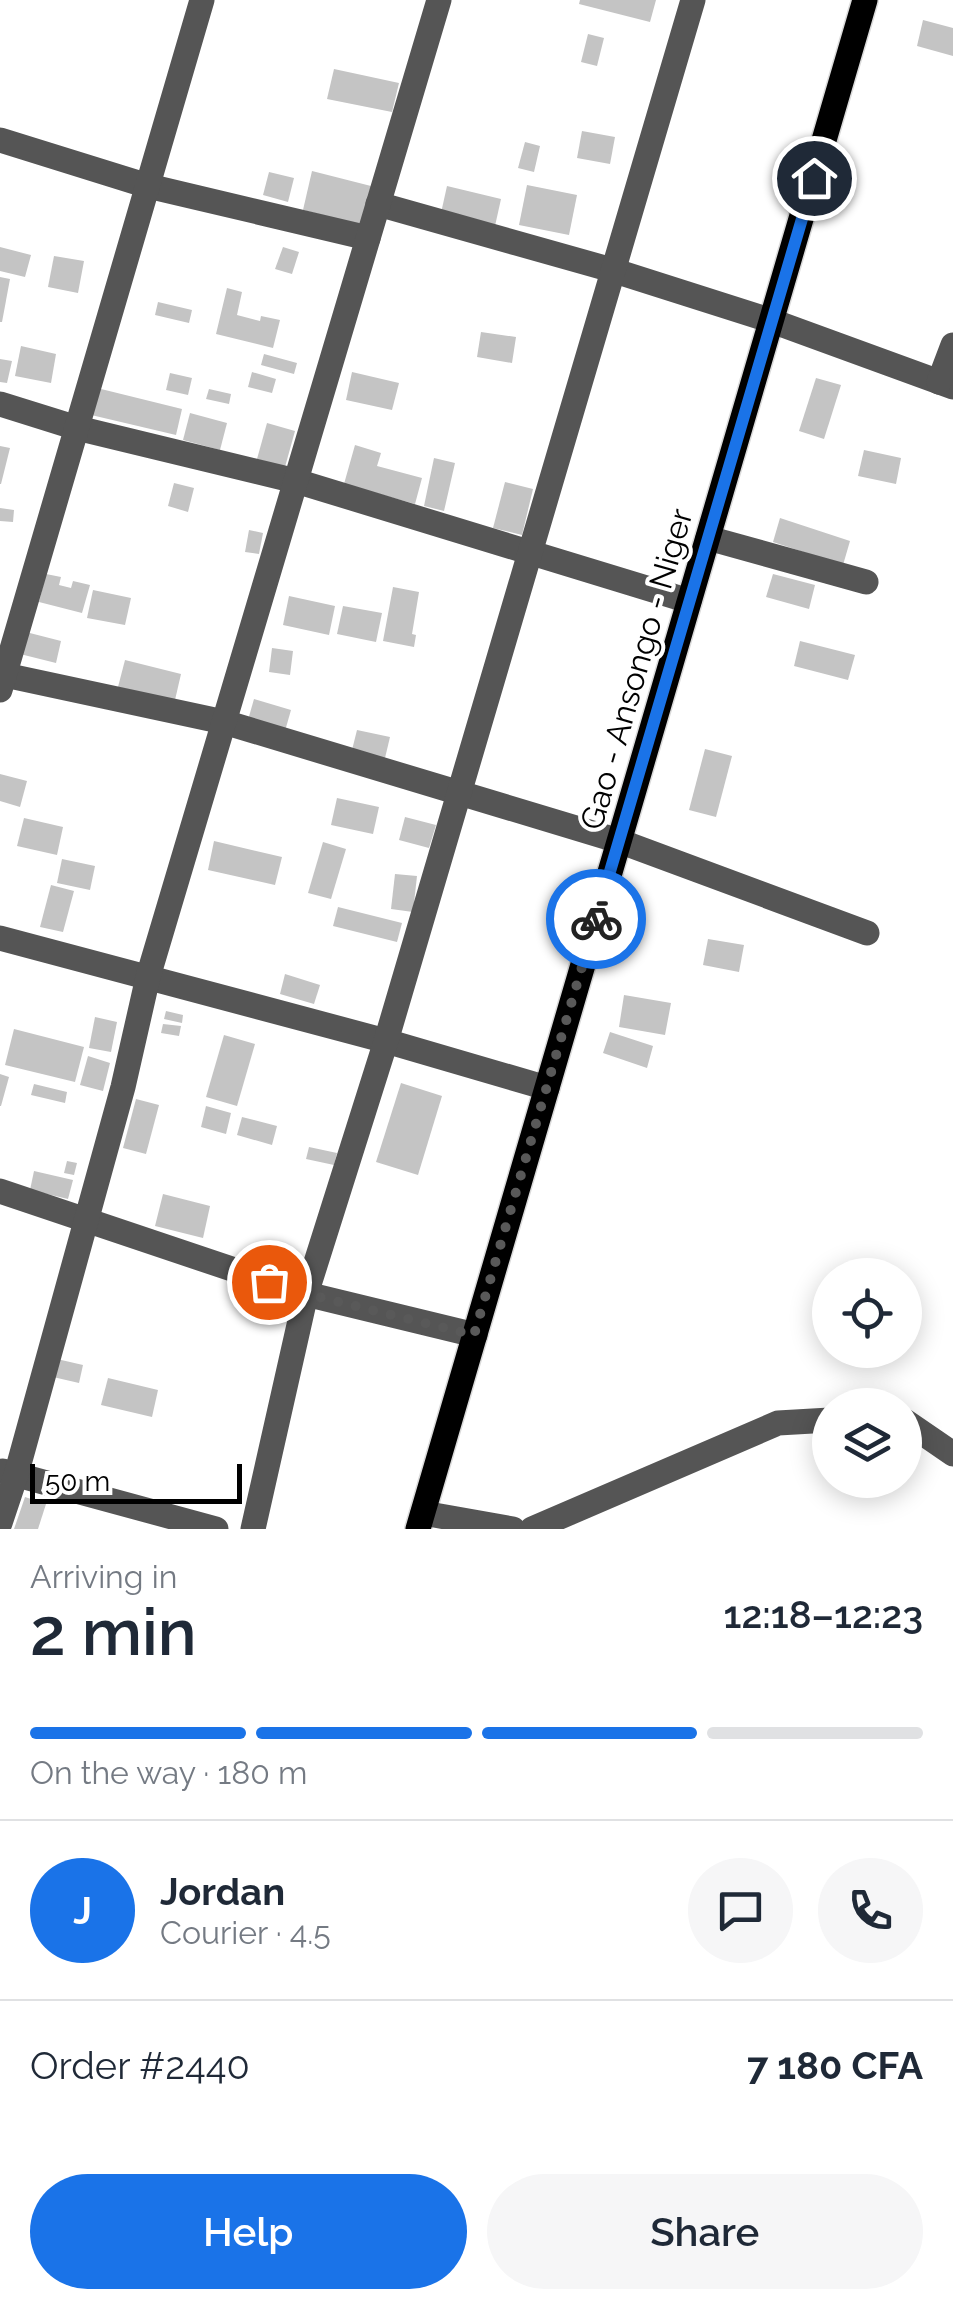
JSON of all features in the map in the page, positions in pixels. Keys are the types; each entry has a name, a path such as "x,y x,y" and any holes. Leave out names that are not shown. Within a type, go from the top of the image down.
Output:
{"main road":[{"name":"Gao - Ansongo - Niger","path":"420,1521 866,0"}],"street":[{"path":"202,0 1,680 224,722 619,841 867,933"},
{"path":"0,1523 8,1472 123,1087 148,977 439,0"},
{"path":"253,1529 306,1294 386,1040 693,0"},
{"path":"0,140 148,186 368,238"},
{"path":"378,204 772,320 946,385 953,346"},
{"path":"0,404 77,428 296,481 689,601"},
{"path":"708,538 866,582"},
{"path":"0,938 386,1040 547,1088"},
{"path":"0,1191 306,1294 474,1335"},
{"path":"532,1529 778,1423 812,1421"},
{"path":"922,1433 953,1454"},
{"path":"8,1472 216,1529"},
{"path":"420,1521 512,1529"}],"building":[{"path":"580,0 656,0 650,22 579,4"},
{"path":"923,20 953,28 953,56 917,46"},
{"path":"588,34 604,38 597,66 581,62"},
{"path":"334,69 399,83 392,112 327,99"},
{"path":"582,131 615,137 610,164 577,158"},
{"path":"525,142 540,146 534,172 518,168"},
{"path":"312,171 371,186 361,225 303,210"},
{"path":"269,172 294,178 288,202 263,195"},
{"path":"527,185 577,195 569,235 519,225"},
{"path":"447,186 501,199 495,226 441,213"},
{"path":"0,247 31,255 25,277 0,271"},
{"path":"283,247 299,252 292,274 275,269"},
{"path":"54,256 84,261 78,293 48,287"},
{"path":"0,277 10,279 2,322 0,322"},
{"path":"227,288 242,292 237,315 260,321 261,316 280,320 273,348 216,334"},
{"path":"158,302 192,310 189,323 155,315"},
{"path":"481,332 516,337 512,363 477,357"},
{"path":"21,346 56,354 51,383 15,376"},
{"path":"264,354 297,363 294,374 261,365"},
{"path":"0,359 12,361 7,383 0,382"},
{"path":"252,372 276,379 272,393 248,387"},
{"path":"352,372 399,383 392,410 346,400"},
{"path":"170,373 192,378 188,395 166,390"},
{"path":"816,378 841,385 824,439 799,431"},
{"path":"93,387 182,409 176,435 87,414"},
{"path":"209,389 231,394 229,404 206,399"},
{"path":"190,413 227,423 220,450 183,440"},
{"path":"267,423 295,431 285,467 257,459"},
{"path":"355,445 381,453 377,466 422,478 415,504 344,484"},
{"path":"0,446 10,448 1,484 0,484"},
{"path":"864,450 901,458 896,484 858,476"},
{"path":"434,458 455,463 444,511 424,506"},
{"path":"505,482 533,489 522,535 493,528"},
{"path":"174,483 194,488 188,512 168,506"},
{"path":"0,508 14,510 13,522 0,521"},
{"path":"780,518 850,541 843,565 773,542"},
{"path":"249,530 263,533 259,554 245,552"},
{"path":"46,574 61,577 59,585 71,588 73,581 90,585 82,613 39,602"},
{"path":"773,574 815,585 809,609 766,597"},
{"path":"393,587 419,592 412,634 416,635 414,647 383,641"},
{"path":"93,590 131,598 125,625 87,618"},
{"path":"289,596 335,606 329,635 283,625"},
{"path":"343,606 382,613 376,642 337,634"},
{"path":"22,631 61,641 56,663 16,653"},
{"path":"800,641 855,655 848,680 794,666"},
{"path":"272,648 293,651 290,675 269,672"},
{"path":"125,660 181,674 175,700 118,687"},
{"path":"254,699 291,710 285,731 248,720"},
{"path":"357,730 390,737 385,758 352,750"},
{"path":"705,749 732,756 716,817 689,810"},
{"path":"0,774 27,781 20,807 0,801"},
{"path":"337,798 379,807 373,834 331,825"},
{"path":"405,817 436,825 429,848 399,840"},
{"path":"24,818 63,827 57,855 17,846"},
{"path":"214,841 282,857 275,885 208,870"},
{"path":"323,842 346,849 331,899 308,893"},
{"path":"62,859 95,866 90,890 57,883"},
{"path":"395,874 417,876 413,912 391,909"},
{"path":"51,885 74,891 63,932 40,927"},
{"path":"338,907 402,923 397,942 333,926"},
{"path":"708,939 744,945 739,972 703,965"},
{"path":"285,974 320,985 314,1004 280,994"},
{"path":"624,995 671,1003 665,1035 619,1027"},
{"path":"166,1011 183,1015 182,1023 164,1019"},
{"path":"95,1017 117,1022 111,1052 89,1048"},
{"path":"163,1024 181,1026 179,1036 161,1033"},
{"path":"14,1029 84,1047 75,1082 5,1065"},
{"path":"610,1032 653,1046 647,1068 603,1053"},
{"path":"224,1035 255,1044 237,1106 206,1097"},
{"path":"88,1056 110,1063 103,1091 80,1085"},
{"path":"0,1074 9,1077 1,1106 0,1106"},
{"path":"401,1083 442,1096 418,1175 376,1162"},
{"path":"34,1084 67,1092 65,1103 31,1095"},
{"path":"136,1099 159,1105 146,1154 123,1148"},
{"path":"206,1106 231,1113 226,1134 201,1127"},
{"path":"242,1117 277,1126 272,1145 237,1135"},
{"path":"309,1147 337,1153 334,1165 306,1159"},
{"path":"67,1161 77,1163 74,1175 64,1173"},
{"path":"34,1171 73,1180 68,1199 30,1190"},
{"path":"163,1194 210,1206 203,1238 155,1226"},
{"path":"57,1359 83,1365 79,1383 53,1377"},
{"path":"108,1378 158,1390 152,1417 101,1405"},
{"path":"25,1497 46,1504 38,1529 14,1529"}],"way so far":[{"path":"269,1282 474,1335 596,919"}],"route":[{"path":"596,919 814,178"}]}
